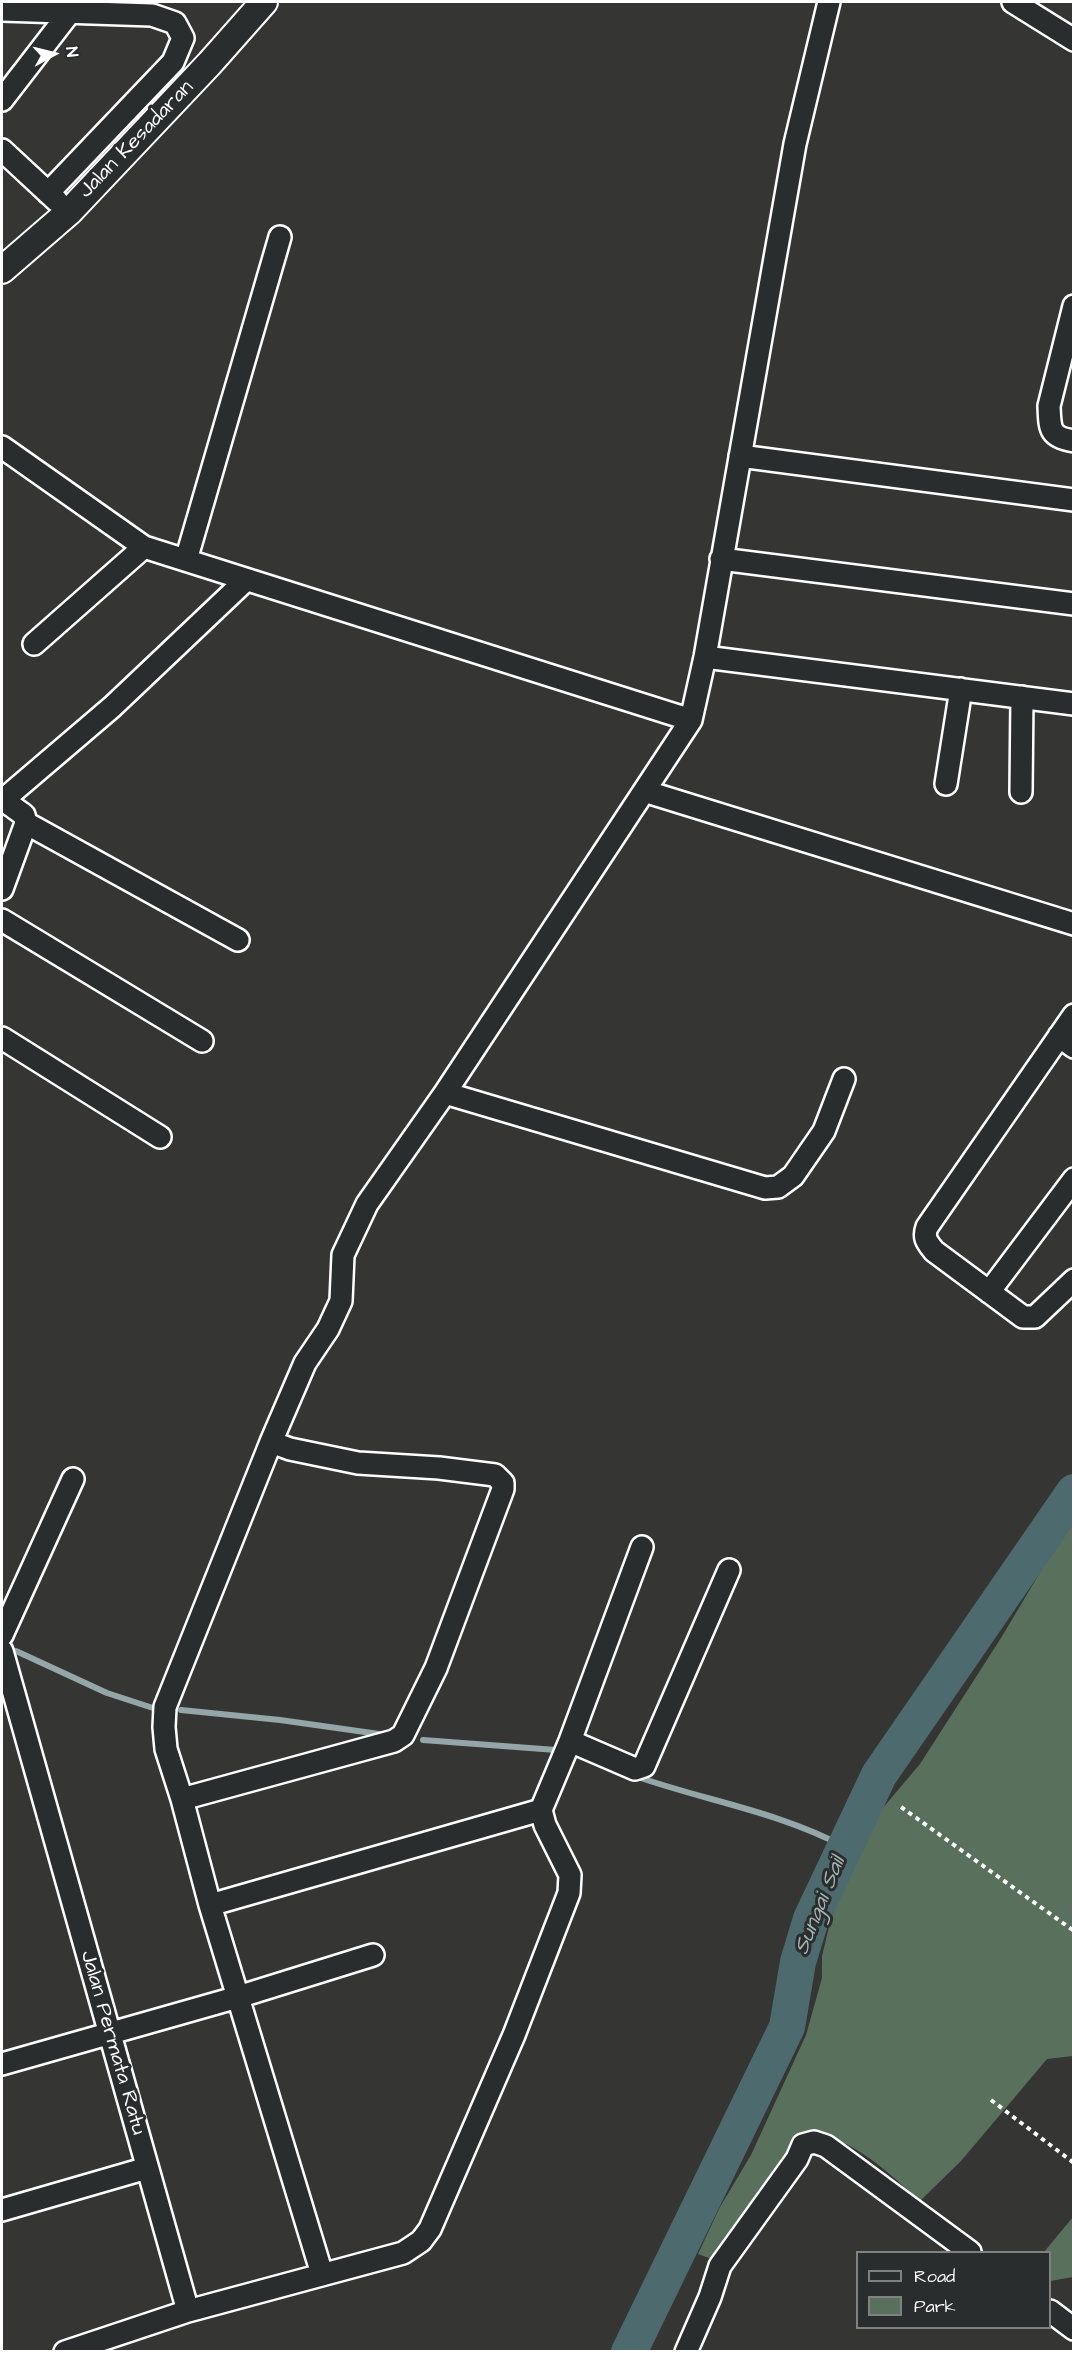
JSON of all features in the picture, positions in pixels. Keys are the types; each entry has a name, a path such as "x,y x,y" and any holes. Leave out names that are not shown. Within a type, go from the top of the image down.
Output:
{"street":[{"path":"322,2274 210,1905 182,1799 166,1749 165,1707 305,1363 328,1329 341,1301 343,1255 368,1204 445,1093 691,720 705,657 795,144 829,2"},
{"path":"1013,2 1074,40"},
{"name":"Jalan Kesadaran","path":"2,270 69,212 262,3"},
{"path":"2,10 152,15 176,23 183,38 173,62 48,194"},
{"path":"2,100 70,12"},
{"path":"2,150 69,212"},
{"path":"186,560 280,237"},
{"path":"1074,306 1049,406 1054,435 1059,439 1074,441"},
{"path":"2,447 144,547 691,720"},
{"path":"740,456 1074,500"},
{"path":"34,644 144,547"},
{"path":"721,559 1074,603"},
{"path":"2,889 26,824 24,815 2,799 112,706 246,580"},
{"path":"705,657 1074,704"},
{"path":"946,784 961,690"},
{"path":"1021,792 1022,697"},
{"path":"644,791 1074,924"},
{"path":"26,824 238,940"},
{"path":"2,920 202,1041"},
{"path":"1074,1016 1066,1042 924,1234 926,1241 934,1251 1023,1317 1030,1318 1041,1311 1074,1280"},
{"path":"2,1038 160,1137"},
{"path":"445,1093 765,1188 778,1187 793,1176 824,1131 844,1079"},
{"path":"990,1292 1074,1179"},
{"path":"182,1799 394,1741 403,1735 436,1668 503,1489 503,1483 495,1475 439,1468 358,1463 290,1449 271,1442"},
{"path":"2,1635 73,1479"},
{"path":"65,2352 188,2311 403,2253 421,2241 430,2229 514,2034 569,1893 570,1875 545,1825 541,1810 570,1741 642,1547"},
{"path":"570,1741 635,1769 644,1766 729,1570"},
{"name":"Jalan Permata Ratu","path":"2,1651 188,2311"},
{"path":"210,1905 541,1810"},
{"path":"2,2064 238,1997 374,1955"},
{"path":"686,2352 710,2297 720,2266 797,2159 803,2145 814,2142 826,2146 967,2251"},
{"path":"2,2210 147,2168"},
{"path":"1051,2312 1074,2329"}],"path":[{"path":"901,1807 1074,1931"},
{"path":"991,2100 1074,2163"}],"green space":[{"path":"1073,1517 1073,2056 1047,2059 961,2161 920,2201 862,2153 835,2139 821,2135 717,2261 698,2254 720,2207 751,2155 806,2035 822,1978 822,1956 829,1927 846,1873 882,1809 920,1764 1001,1638"},
{"path":"1073,2217 1073,2277 1051,2281 1051,2251 1045,2251"}],"waterway":[{"name":"Sungai Sail","path":"629,2352 787,2027 798,1962 811,1919 879,1775 1074,1492"},
{"path":"16,1651 107,1693 153,1708"},
{"path":"181,1710 280,1720 379,1734"},
{"path":"423,1740 556,1750"},
{"path":"635,1776 767,1815 845,1847"}]}
